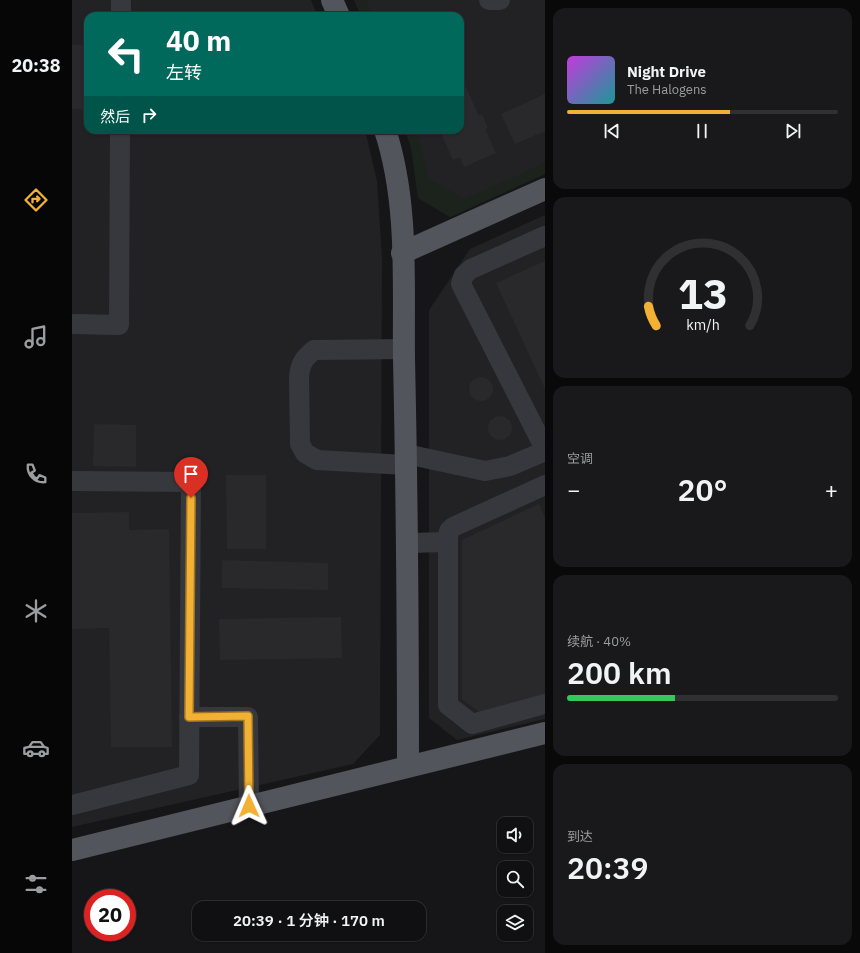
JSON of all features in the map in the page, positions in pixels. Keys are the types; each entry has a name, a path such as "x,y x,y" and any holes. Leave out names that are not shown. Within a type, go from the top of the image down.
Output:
{"main road":[{"path":"332,0 337,12"},
{"path":"386,134 392,150 401,205 408,543 408,766"},
{"path":"402,254 545,189"},
{"path":"72,850 545,733"}],"lane":[{"path":"121,0 121,12"},
{"path":"489,0 500,0"},
{"path":"72,324 119,325 120,134"},
{"path":"404,349 314,350 306,356 300,366 299,377 300,444 305,453 317,460 406,459 485,471 510,466 545,450 461,284 464,275 471,269 545,236"},
{"path":"72,481 191,482 189,776 72,805"},
{"path":"545,485 453,527 449,531 448,705 472,724 545,704"},
{"path":"408,543 448,542"},
{"path":"189,717 248,716 249,806"}],"shaded area":[{"path":"72,0 311,0 316,12 84,12 84,134 366,134 377,181 382,258 380,735 353,764 72,827"},
{"path":"354,0 545,0 545,174 450,217 418,198 411,147 406,134 464,134 464,12 359,12"},
{"path":"354,0 366,0 371,12 359,12"},
{"path":"406,134 418,134 428,178 464,199 545,163 545,174 450,217 418,198 411,147"},
{"path":"545,215 545,719 457,740 429,718 429,310 470,249"}],"building":[{"path":"72,45 84,45 84,109 72,109"},
{"path":"464,83 479,116 482,114 488,128 485,129 496,153 464,167 460,157 453,160 441,134 464,134"},
{"path":"545,94 545,131 515,144 501,114"},
{"path":"545,261 545,389 496,283"},
{"path":"476,377 486,377 493,384 493,394 486,401 476,401 469,394 469,384"},
{"path":"500,416 509,419 512,428 509,437 500,440 491,437 488,428 491,419"},
{"path":"94,424 136,425 136,467 93,466"},
{"path":"226,475 266,475 266,549 227,549"},
{"path":"539,504 545,518 545,694 479,712 462,699 462,540"},
{"path":"129,512 129,530 169,529 172,747 111,747 109,628 72,629 72,513"},
{"path":"222,560 328,563 328,590 222,588"},
{"path":"341,617 342,658 220,660 219,619"}],"route":[{"path":"191,498 189,717 248,716 249,806"}]}
